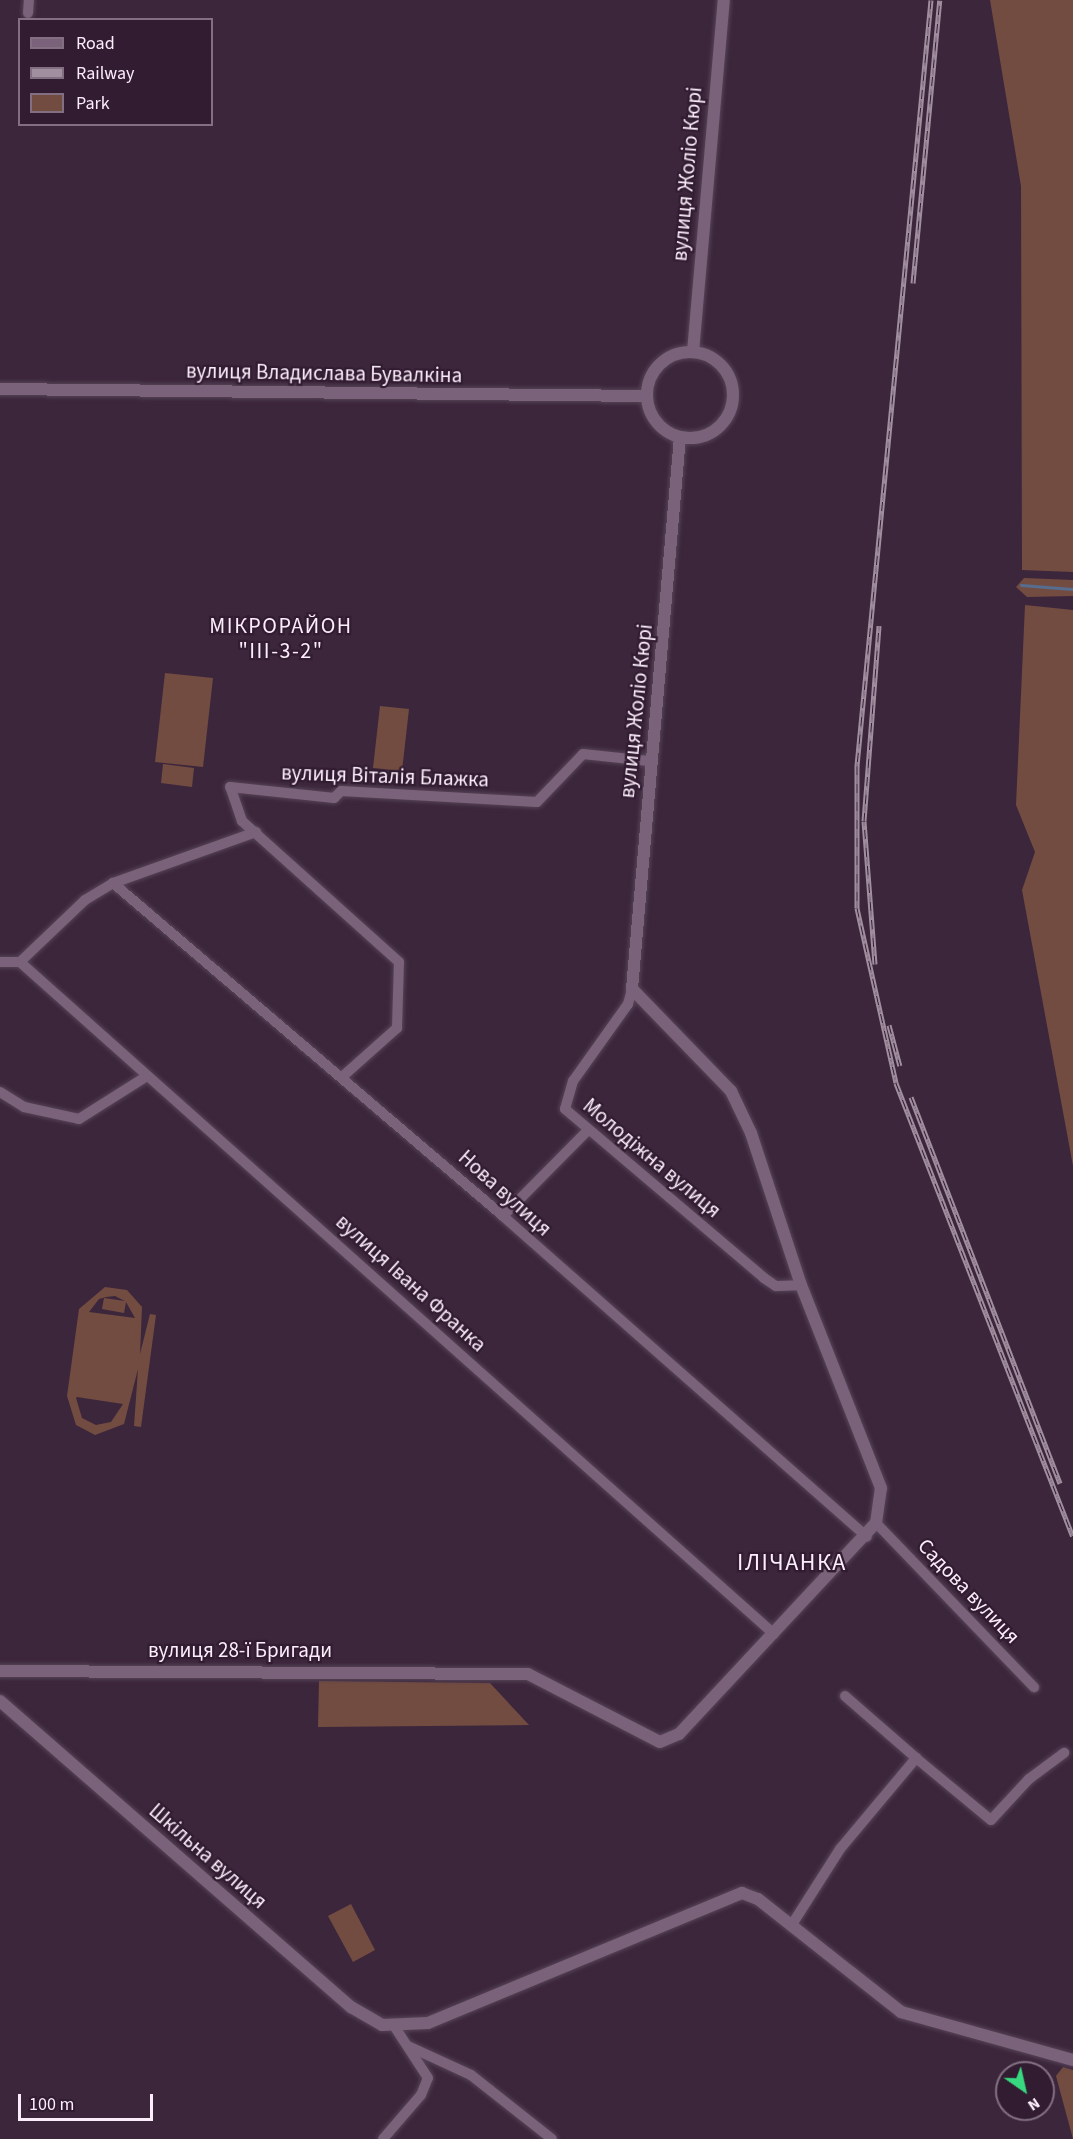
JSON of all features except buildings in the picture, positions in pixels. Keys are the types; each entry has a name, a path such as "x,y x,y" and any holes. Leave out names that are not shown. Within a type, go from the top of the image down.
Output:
{"street":[{"path":"28,13 29,0"},
{"name":"вулиця Жоліо Кюрі","path":"693,352 724,0"},
{"path":"693,352 712,359 727,374 732,402 722,423 708,434 680,437 656,422 646,396 661,364 693,352"},
{"name":"вулиця Владислава Бувалкіна","path":"0,389 646,396"},
{"name":"вулиця Жоліо Кюрі","path":"632,989 649,761 680,437"},
{"name":"вулиця Віталія Блажка","path":"256,832 242,821 230,787 334,798 341,790 537,802 583,754 649,761"},
{"path":"0,962 20,962 85,900 113,883 256,832 399,962 397,1028 342,1077"},
{"name":"Нова вулиця","path":"113,883 225,983 342,1077 503,1216 867,1537"},
{"name":"вулиця Івана Франка","path":"20,962 774,1634"},
{"path":"632,989 731,1091 751,1134 801,1285 881,1488 876,1523 867,1537 774,1634"},
{"name":"Молодіжна вулиця","path":"632,989 628,1004 564,1100 565,1109 764,1278 776,1286 801,1285"},
{"path":"0,1092 24,1107 79,1119 147,1076"},
{"path":"503,1216 588,1130"},
{"name":"Садова вулиця","path":"876,1523 1034,1687"},
{"name":"вулиця 28-ї Бригади","path":"0,1671 480,1671 541,1678 660,1742 680,1734 774,1634"},
{"path":"845,1696 991,1820 1029,1779 1064,1753"},
{"name":"Шкільна вулиця","path":"0,1701 351,2007 396,2029 425,2069 426,2086 383,2139"},
{"path":"791,1926 840,1849 916,1758"},
{"path":"396,2029 459,2011 742,1893 791,1926 901,2012 1073,2060"},
{"path":"408,2046 471,2075 552,2139"}],"green space":[{"path":"990,0 1073,0 1073,572 1022,570 1021,186"},
{"path":"1024,578 1073,580 1073,596 1027,597 1016,587"},
{"path":"1025,605 1073,610 1073,1166 1022,890 1035,852 1016,805"},
{"path":"165,673 213,678 203,767 155,762"},
{"path":"380,706 409,709 402,771 373,768"},
{"path":"163,764 194,768 192,787 161,783"},
{"path":"105,1287 127,1290 142,1307 140,1354 150,1314 156,1315 141,1427 134,1426 138,1369 124,1424 95,1435 76,1425 67,1396 79,1309","holes":["115,1296 125,1301 104,1298 102,1309 124,1313 126,1302 135,1318 89,1312 99,1299 106,1297","77,1397 123,1404 111,1422 96,1425 82,1418"]},
{"path":"319,1681 490,1683 529,1725 318,1727"},
{"path":"351,1904 375,1950 353,1962 328,1916"},
{"path":"1063,2067 1073,2070 1073,2139 1056,2076"}],"waterway":[{"path":"1021,585 1073,589"}],"railway":[{"path":"931,0 857,766 857,908 896,1083 1073,1536"},
{"path":"913,283 940,0"},
{"path":"875,964 864,821 879,626"},
{"path":"889,1025 900,1066"},
{"path":"911,1097 1060,1483"}],"district":[{"name":"МІКРОРАЙОН \"ІІІ-3-2\"","path":"281,638"},
{"name":"ІЛІЧАНКА","path":"792,1563"}]}
